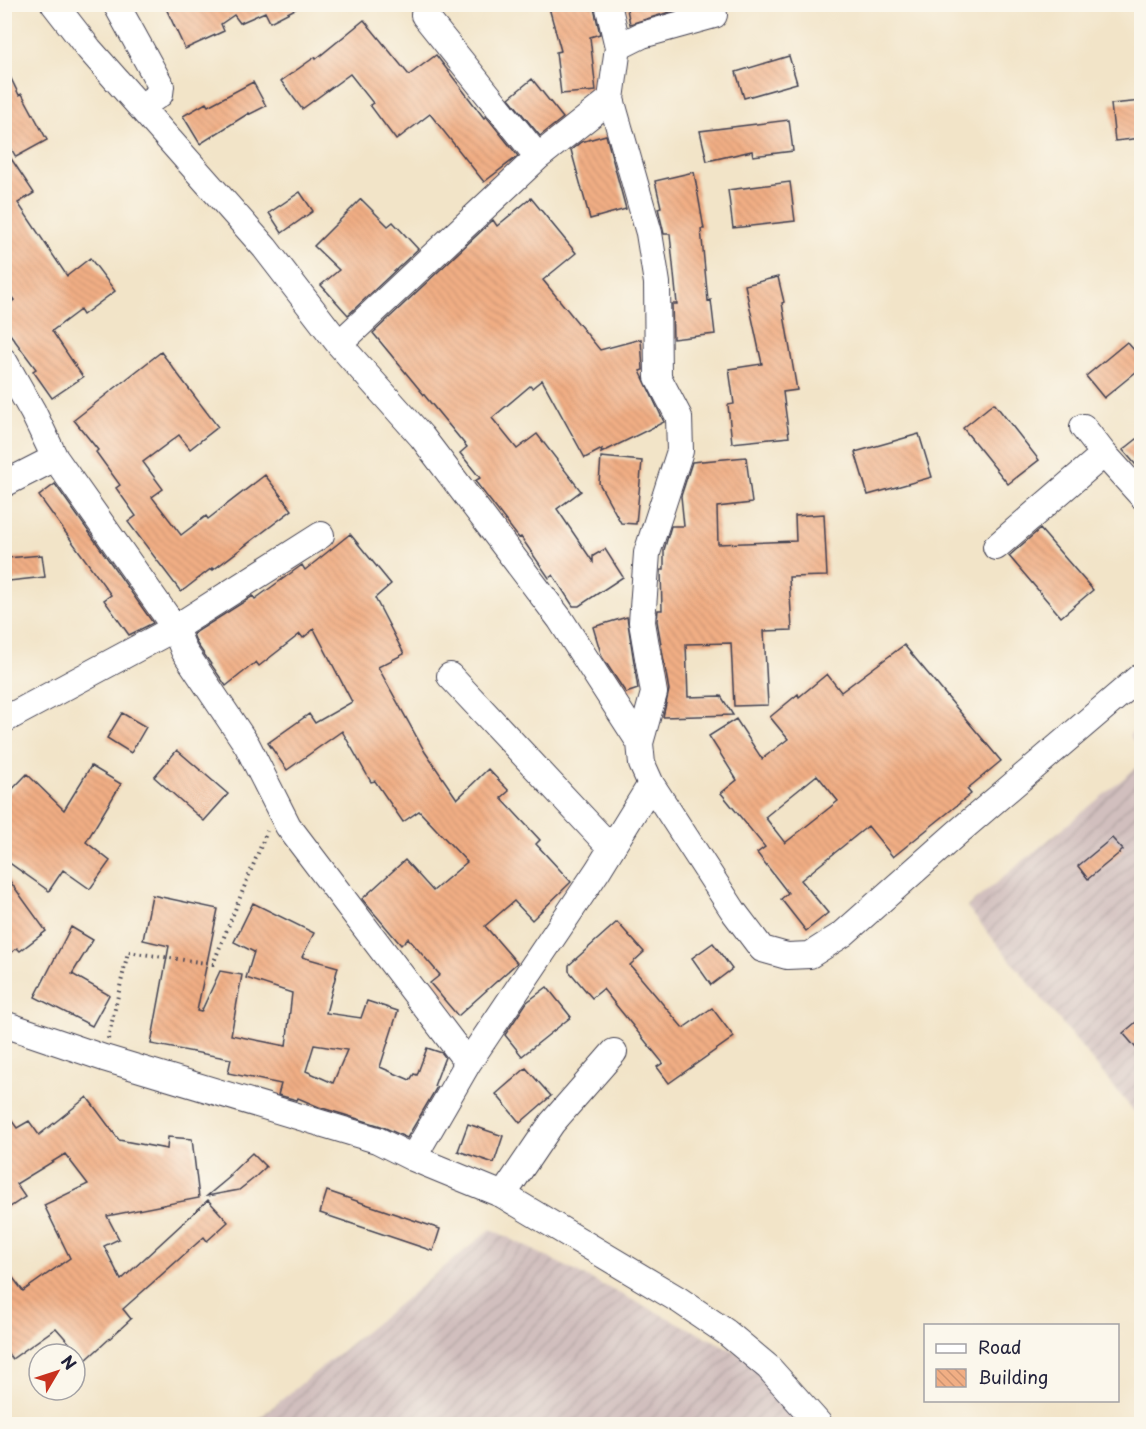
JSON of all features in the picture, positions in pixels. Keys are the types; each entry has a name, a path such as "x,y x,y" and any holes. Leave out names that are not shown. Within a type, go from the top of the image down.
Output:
{"street":[{"path":"54,4 89,49 265,248 339,344 422,437 553,609 640,743"},
{"path":"116,4 161,86 160,94 141,107"},
{"path":"608,4 618,46 611,99 649,233 657,282 658,377 679,417 680,439 680,451 647,553 642,622 654,693 640,743 642,764 651,784 734,912 762,949 788,956 810,955 843,934 1142,675"},
{"path":"424,15 537,157"},
{"path":"618,46 642,35 714,15"},
{"path":"339,344 537,157 611,99"},
{"path":"4,361 33,412 55,458 175,628 184,651 247,745 288,826 468,1063"},
{"path":"1083,427 1142,496"},
{"path":"996,547 1104,454"},
{"path":"4,484 55,458"},
{"path":"4,720 175,628 321,535"},
{"path":"450,676 611,848"},
{"path":"413,1158 468,1063 651,784"},
{"path":"4,1024 104,1058 377,1140 413,1158 503,1195 679,1300 726,1332 768,1367 819,1425"},
{"path":"503,1195 552,1123 614,1052"}],"path":[{"path":"104,1058 128,952 213,964 278,805"}],"shaded area":[{"path":"1141,724 1141,751 1129,735"},
{"path":"1141,764 1141,1120 967,907"},
{"path":"491,1229 756,1362 809,1424 252,1424"}],"building":[{"path":"164,4 305,4 270,22 265,12 240,23 234,15 221,24 224,31 185,49"},
{"path":"548,4 593,4 600,34 590,37 596,91 561,94 556,52 561,51"},
{"path":"626,4 693,4 693,5 630,24"},
{"path":"364,20 409,75 436,55 484,118 486,116 518,156 484,182 430,114 396,140 370,105 373,103 350,74 302,109 281,81 315,57 316,59"},
{"path":"789,56 797,83 744,98 736,72"},
{"path":"4,64 19,95 22,94 47,140 16,157 4,136"},
{"path":"532,79 563,118 540,136 509,98"},
{"path":"253,82 266,106 249,113 200,144 183,116 206,103 208,106"},
{"path":"1142,101 1142,138 1115,141 1111,104"},
{"path":"789,120 793,151 753,156 752,151 707,161 700,131"},
{"path":"606,135 626,209 590,219 571,150 581,142"},
{"path":"4,148 34,193 18,203 67,276 90,258 115,291 83,315 80,310 52,331 83,377 52,398 33,371 36,369 4,326 4,308 14,300 4,286"},
{"path":"694,172 704,229 701,229 708,301 711,300 715,334 673,339 672,304 677,304 670,234 664,234 655,181"},
{"path":"790,182 795,221 733,228 728,190"},
{"path":"300,192 313,211 282,233 269,213"},
{"path":"531,198 576,253 543,280 600,350 641,339 643,370 640,371 664,422 601,453 602,449 585,458 542,380 532,388 530,386 492,418 517,449 537,434 581,491 557,509 593,562 593,556 605,549 623,577 579,606 573,606 553,575 549,578 521,537 519,538 475,481 480,478 460,453 467,447 373,333 493,220 497,226"},
{"path":"361,199 388,226 393,222 418,249 348,315 321,285 339,270 314,246"},
{"path":"778,277 797,390 783,392 789,437 732,443 728,405 734,404 729,369 762,364 745,285"},
{"path":"1127,342 1142,359 1142,367 1104,398 1086,376"},
{"path":"161,352 218,427 190,449 179,435 143,462 163,489 152,497 181,535 206,516 208,519 265,475 292,510 181,592 128,522 136,516 116,488 120,485 96,452 98,450 74,420"},
{"path":"994,403 1039,460 1008,484 963,428"},
{"path":"919,434 932,477 868,495 855,452"},
{"path":"1142,435 1142,472 1123,450"},
{"path":"601,457 642,461 636,524 621,523 599,483"},
{"path":"746,457 752,503 717,507 718,544 796,541 795,516 824,514 827,576 789,577 792,630 764,631 768,705 734,706 731,643 686,644 688,697 721,696 733,715 663,717 669,690 657,621 658,610 662,610 661,570 664,570 664,550 671,526 684,526 681,496 692,462"},
{"path":"55,484 153,623 129,635 104,600 111,595 39,496"},
{"path":"1040,529 1093,590 1061,617 1009,556"},
{"path":"350,534 391,584 375,598 404,654 378,667 425,752 457,799 488,769 509,791 501,798 540,840 536,844 571,882 532,920 514,901 485,926 517,963 458,1016 430,983 440,975 408,938 401,945 362,899 405,860 433,891 467,862 419,811 403,822 375,781 371,782 342,731 287,770 268,743 309,714 315,723 352,702 314,629 303,638 300,634 259,666 256,662 226,686 197,644 193,634 253,596 255,599 302,565 305,570"},
{"path":"42,555 45,577 9,581 7,558"},
{"path":"627,617 638,689 626,693 602,657 593,627"},
{"path":"904,645 1001,761 967,789 971,794 893,857 868,826 801,880 828,913 806,931 781,899 788,893 757,853 765,847 721,793 737,780 709,736 736,719 762,759 788,739 770,717 827,674 841,692","holes":["817,775 838,801 785,843 765,817"]},
{"path":"122,713 146,727 131,753 107,738"},
{"path":"177,750 228,794 204,821 154,777"},
{"path":"91,766 121,784 86,842 110,861 90,889 63,870 49,891 4,859 4,798 27,774 64,810"},
{"path":"1112,838 1123,850 1088,879 1078,866"},
{"path":"4,873 46,931 20,951 17,948 4,959"},
{"path":"152,895 218,909 197,1011 201,1012 220,971 242,975 231,1035 286,1046 292,993 246,978 254,952 234,942 253,903 314,933 302,957 338,967 326,1013 361,1018 367,1001 398,1011 380,1067 410,1080 414,1074 417,1075 427,1048 442,1053 445,1057 434,1086 437,1087 407,1138 381,1126 319,1107 298,1098 297,1100 278,1095 281,1084 228,1073 231,1059 151,1044 169,946 143,940","holes":["314,1045 347,1050 333,1083 306,1071"]},
{"path":"617,922 644,952 630,965 683,1028 712,1008 734,1037 669,1083 657,1067 663,1063 603,989 592,998 569,971 569,965"},
{"path":"71,927 93,940 72,974 109,995 92,1026 35,997"},
{"path":"713,943 732,969 711,985 692,958"},
{"path":"547,987 571,1017 522,1056 505,1035 527,1002"},
{"path":"1142,1017 1142,1055 1123,1033"},
{"path":"526,1068 551,1096 520,1123 496,1094"},
{"path":"87,1097 119,1140 167,1149 168,1137 192,1139 199,1198 107,1216 119,1239 104,1246 121,1280 208,1200 228,1222 207,1241 204,1237 123,1309 131,1319 87,1359 87,1342 68,1342 56,1328 36,1342 27,1342 27,1348 12,1359 4,1348 4,1266 23,1291 70,1258 44,1205 88,1184 65,1154 16,1184 25,1197 4,1211 4,1110 17,1128 29,1121 39,1135"},
{"path":"468,1124 503,1136 494,1163 458,1151"},
{"path":"252,1153 266,1167 239,1190 207,1196 231,1176 229,1175"},
{"path":"327,1191 440,1229 433,1251 320,1213"}]}
